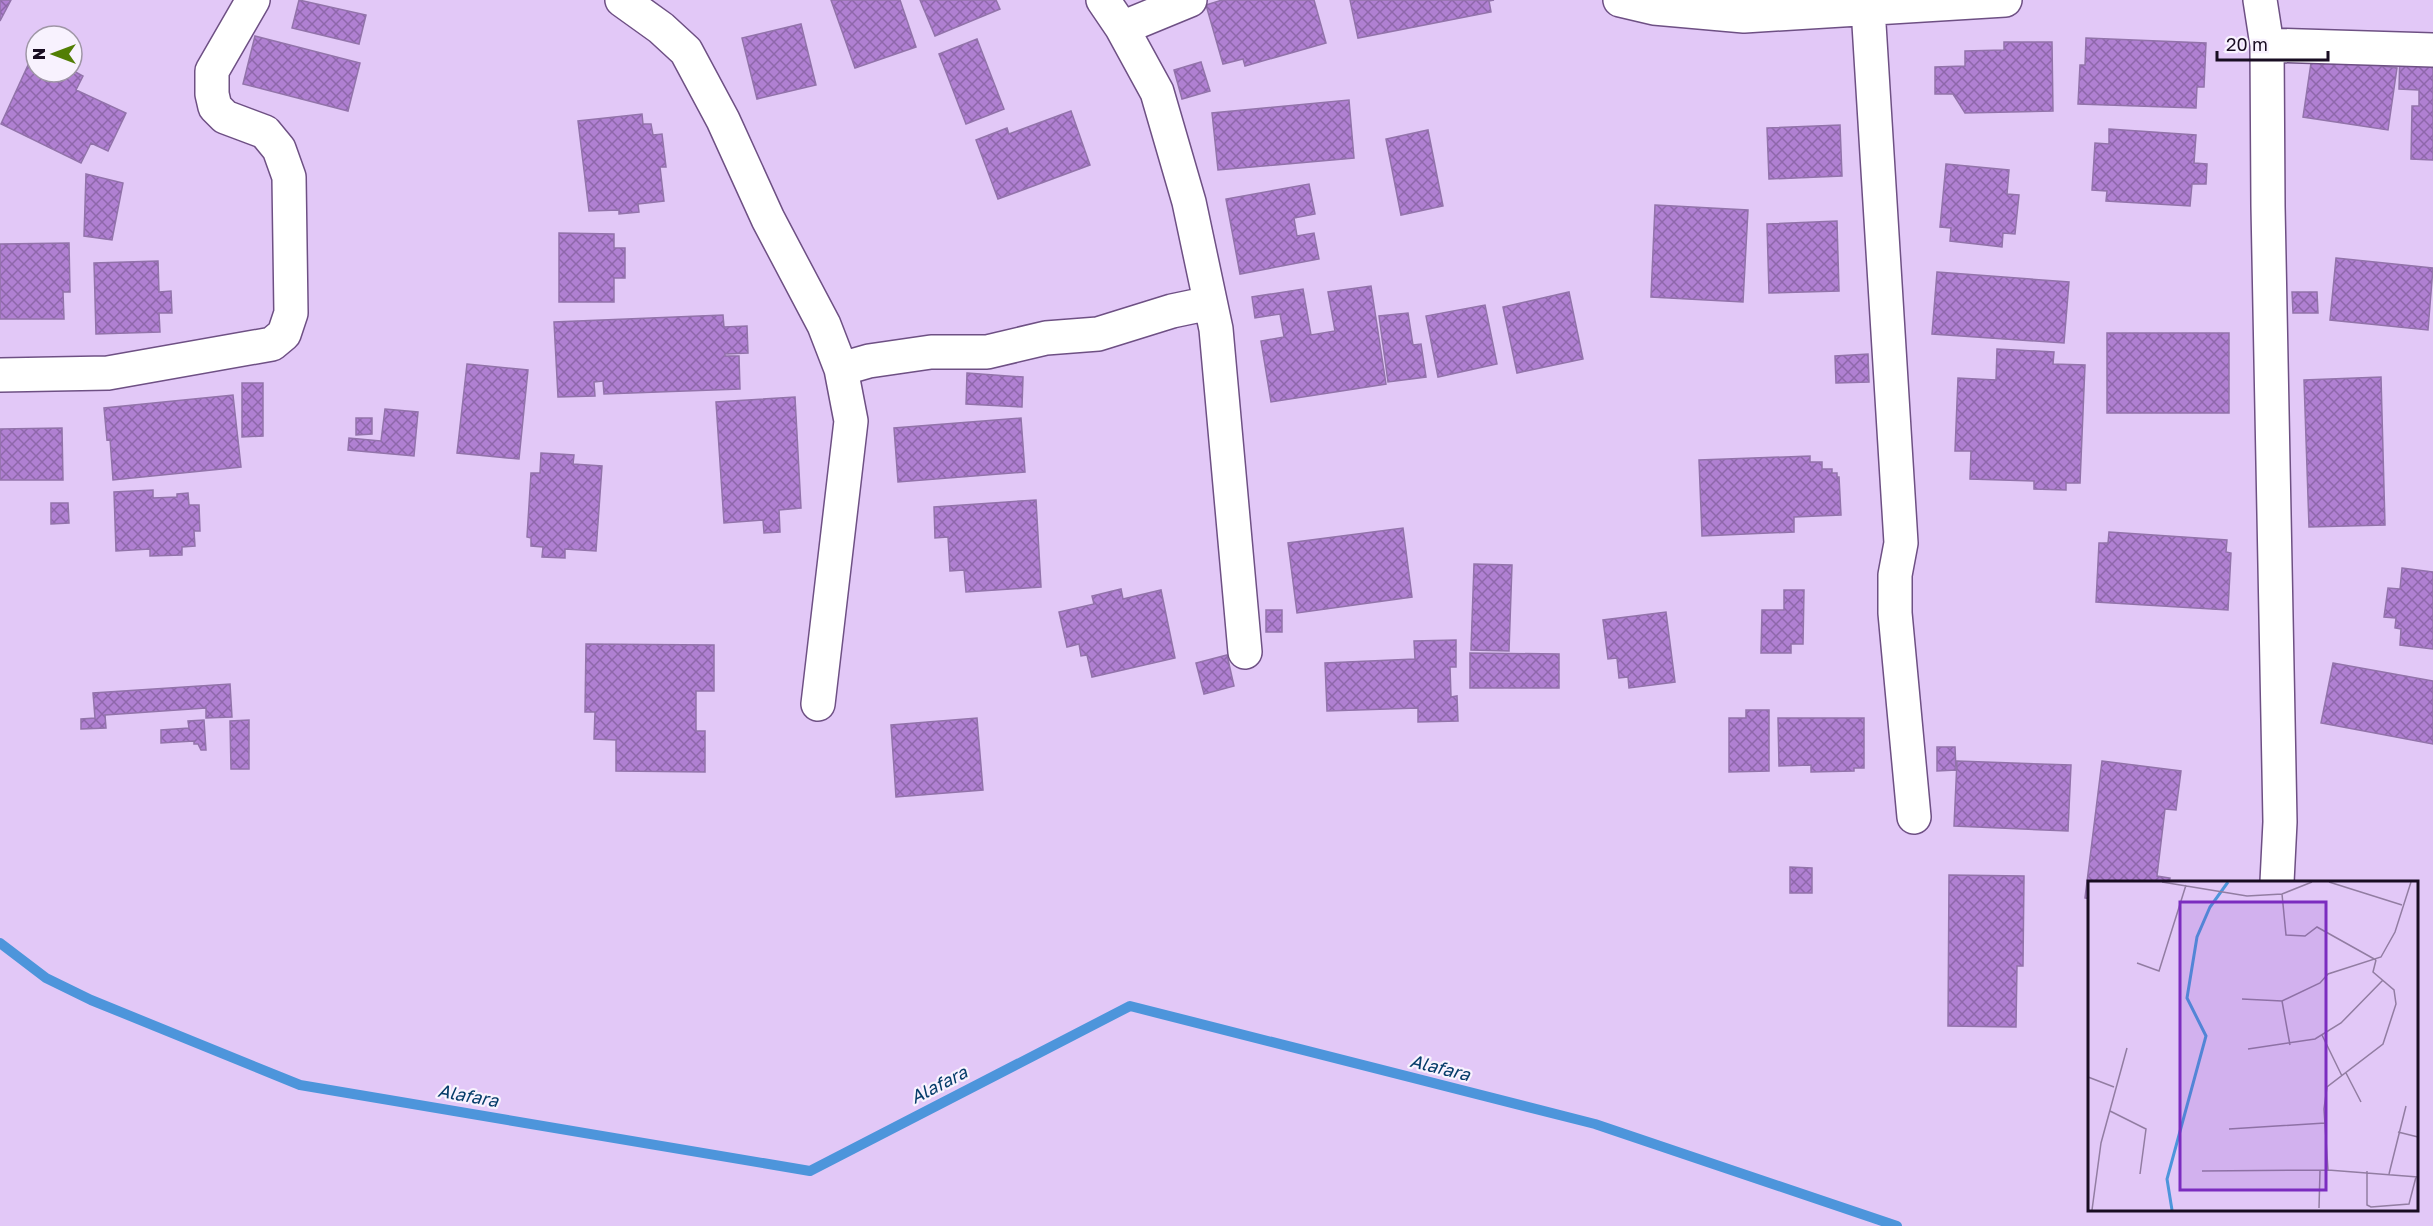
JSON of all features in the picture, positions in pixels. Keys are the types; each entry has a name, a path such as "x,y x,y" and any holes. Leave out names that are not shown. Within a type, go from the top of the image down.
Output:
{"street":[{"path":"0,375 108,374 272,344 284,334 291,313 289,177 279,149 265,132 225,117 215,107 212,94 212,71 254,0"},
{"path":"622,0 661,28 686,51 723,120 768,219 824,325 841,369 851,421 818,704"},
{"path":"1103,0 1122,28 1157,92 1189,202 1216,329 1245,652"},
{"path":"1122,28 1190,0"},
{"path":"1620,0 1654,8 1744,16 2005,0"},
{"path":"2260,0 2267,45 2268,218 2280,822 2277,881"},
{"path":"1868,8 1901,543 1895,575 1895,614 1914,817"},
{"path":"2267,45 2433,50"},
{"path":"841,369 869,361 931,352 987,352 1046,338 1098,334 1172,311 1210,303"}],"building":[{"path":"0,0 11,0 0,21"},
{"path":"299,0 366,15 359,44 292,28"},
{"path":"831,0 900,0 916,47 855,68"},
{"path":"920,0 996,0 1000,9 935,36"},
{"path":"1222,0 1314,0 1326,43 1245,66 1243,59 1223,64 1206,5"},
{"path":"1350,0 1494,0 1489,1 1491,12 1358,38"},
{"path":"801,24 816,85 757,99 742,38"},
{"path":"255,36 360,63 348,111 243,84"},
{"path":"2086,38 2206,43 2204,87 2197,87 2196,108 2078,104 2080,65 2085,65"},
{"path":"977,39 1004,109 966,124 939,54"},
{"path":"2004,42 2052,42 2053,111 1965,113 1953,94 1935,94 1935,67 1965,66 1965,51 2004,50"},
{"path":"2400,50 2433,66 2433,160 2411,159 2412,106 2419,106 2419,90 2399,89"},
{"path":"2312,56 2397,68 2388,130 2303,117"},
{"path":"1201,62 1210,91 1182,99 1174,70"},
{"path":"24,74 24,84 79,84 76,90 126,113 108,151 91,143 81,163 1,124"},
{"path":"1349,100 1354,158 1218,170 1212,113"},
{"path":"1071,111 1090,165 998,199 976,140 1007,128 1009,134"},
{"path":"642,114 643,124 651,124 653,135 662,134 666,167 660,167 664,201 638,204 639,212 619,214 619,210 589,211 578,121"},
{"path":"1840,125 1842,176 1769,179 1767,128"},
{"path":"2109,129 2196,135 2194,163 2207,164 2206,184 2192,184 2190,206 2106,201 2107,191 2092,190 2095,143 2109,144"},
{"path":"1428,130 1443,206 1401,215 1386,139"},
{"path":"1946,164 2009,170 2007,194 2019,195 2015,234 2003,233 2002,247 1950,241 1951,228 1940,227"},
{"path":"86,174 123,183 112,240 84,236"},
{"path":"1309,184 1315,214 1294,218 1297,236 1314,233 1319,259 1240,274 1226,199"},
{"path":"1655,205 1748,210 1743,302 1651,297"},
{"path":"1837,221 1839,291 1769,293 1767,224"},
{"path":"559,233 614,234 614,248 625,248 625,278 614,278 614,302 559,302"},
{"path":"69,243 70,292 63,292 64,319 0,319 0,244"},
{"path":"2336,258 2433,268 2428,330 2330,320"},
{"path":"158,261 159,292 171,291 172,313 159,313 160,332 96,334 94,263"},
{"path":"1937,272 2069,282 2064,343 1932,334"},
{"path":"1371,286 1386,384 1271,402 1261,341 1284,337 1280,314 1255,318 1252,297 1303,289 1311,335 1335,331 1328,292"},
{"path":"1569,292 1583,359 1517,373 1503,307"},
{"path":"2292,292 2317,292 2318,313 2293,313"},
{"path":"1485,305 1497,364 1438,377 1426,316"},
{"path":"1408,313 1413,345 1421,344 1426,377 1388,382 1379,316"},
{"path":"723,315 724,327 747,326 748,353 725,354 725,356 739,356 740,389 604,394 603,381 594,382 595,396 558,397 554,322"},
{"path":"2107,333 2229,333 2229,413 2107,413"},
{"path":"1997,349 2054,352 2053,364 2085,365 2080,483 2066,483 2066,490 2034,489 2034,481 1970,479 1971,451 1955,451 1958,378 1996,380"},
{"path":"1868,354 1869,382 1836,383 1835,356"},
{"path":"467,364 528,370 519,459 457,453"},
{"path":"967,373 1023,377 1022,407 966,404"},
{"path":"2381,377 2385,525 2309,527 2304,380"},
{"path":"242,383 263,383 263,436 242,437"},
{"path":"233,395 241,467 113,480 110,439 107,440 104,408"},
{"path":"795,397 801,508 779,510 780,532 764,533 763,520 724,523 716,402"},
{"path":"385,409 418,412 414,456 348,450 349,438 381,441"},
{"path":"356,418 372,418 372,434 356,435"},
{"path":"1021,418 1025,472 898,482 894,428"},
{"path":"62,428 63,480 0,480 0,429"},
{"path":"541,453 574,455 573,464 602,466 596,551 565,549 565,558 542,557 543,547 531,546 531,538 527,537 531,473 540,473"},
{"path":"1810,456 1810,462 1822,462 1822,469 1832,469 1832,473 1837,473 1841,515 1794,517 1794,532 1702,536 1699,460"},
{"path":"153,490 153,498 177,497 177,494 188,493 189,505 199,505 200,531 194,531 195,546 182,547 182,555 150,556 150,549 116,551 114,492"},
{"path":"1036,500 1041,587 966,592 964,570 950,571 948,537 935,538 934,507"},
{"path":"51,503 68,503 69,523 51,524"},
{"path":"1403,528 1412,597 1297,613 1288,543"},
{"path":"2109,532 2227,540 2226,552 2231,553 2228,610 2096,602 2099,543 2108,543"},
{"path":"1474,564 1512,565 1509,651 1471,650"},
{"path":"2402,568 2433,572 2433,649 2400,645 2401,629 2395,628 2396,618 2384,617 2388,588 2400,589"},
{"path":"1121,589 1123,599 1161,590 1175,658 1092,677 1087,655 1081,656 1079,644 1067,647 1059,612 1094,604 1092,596"},
{"path":"1784,590 1804,590 1803,644 1791,644 1791,653 1761,653 1762,610 1784,610"},
{"path":"1266,610 1282,610 1282,632 1266,632"},
{"path":"1666,612 1675,682 1629,688 1628,677 1619,678 1617,658 1608,659 1603,620"},
{"path":"1456,640 1456,667 1450,667 1451,697 1457,696 1458,721 1418,722 1418,708 1327,711 1325,663 1415,659 1414,641"},
{"path":"586,644 714,645 714,691 696,691 696,731 705,731 705,772 616,771 616,740 594,739 595,712 585,712"},
{"path":"1470,653 1559,654 1559,688 1470,688"},
{"path":"1227,655 1234,686 1204,694 1196,663"},
{"path":"2333,663 2433,681 2433,744 2321,723"},
{"path":"230,684 232,717 206,718 206,708 105,715 106,728 81,729 81,719 95,718 93,693"},
{"path":"1746,710 1769,710 1769,771 1729,772 1729,718 1746,718"},
{"path":"977,718 983,790 896,797 891,725"},
{"path":"1778,718 1864,718 1864,768 1854,768 1854,771 1811,772 1811,765 1779,766"},
{"path":"204,720 206,750 201,750 198,744 194,744 194,741 161,743 161,730 189,728 188,721"},
{"path":"249,720 249,769 231,769 230,721"},
{"path":"1937,747 1955,747 1956,770 1937,771"},
{"path":"1957,761 2071,765 2068,831 1954,826"},
{"path":"2102,761 2181,771 2176,810 2165,809 2157,876 2170,878 2169,881 2088,881 2088,899 2085,898"},
{"path":"1790,867 1812,868 1812,893 1790,893"},
{"path":"1949,875 2024,876 2023,966 2017,966 2016,1027 1948,1026"}],"waterway":[{"name":"Alafara","path":"0,943 46,978 91,1000 300,1085 810,1171 1130,1006 1595,1124 1897,1226"}]}
